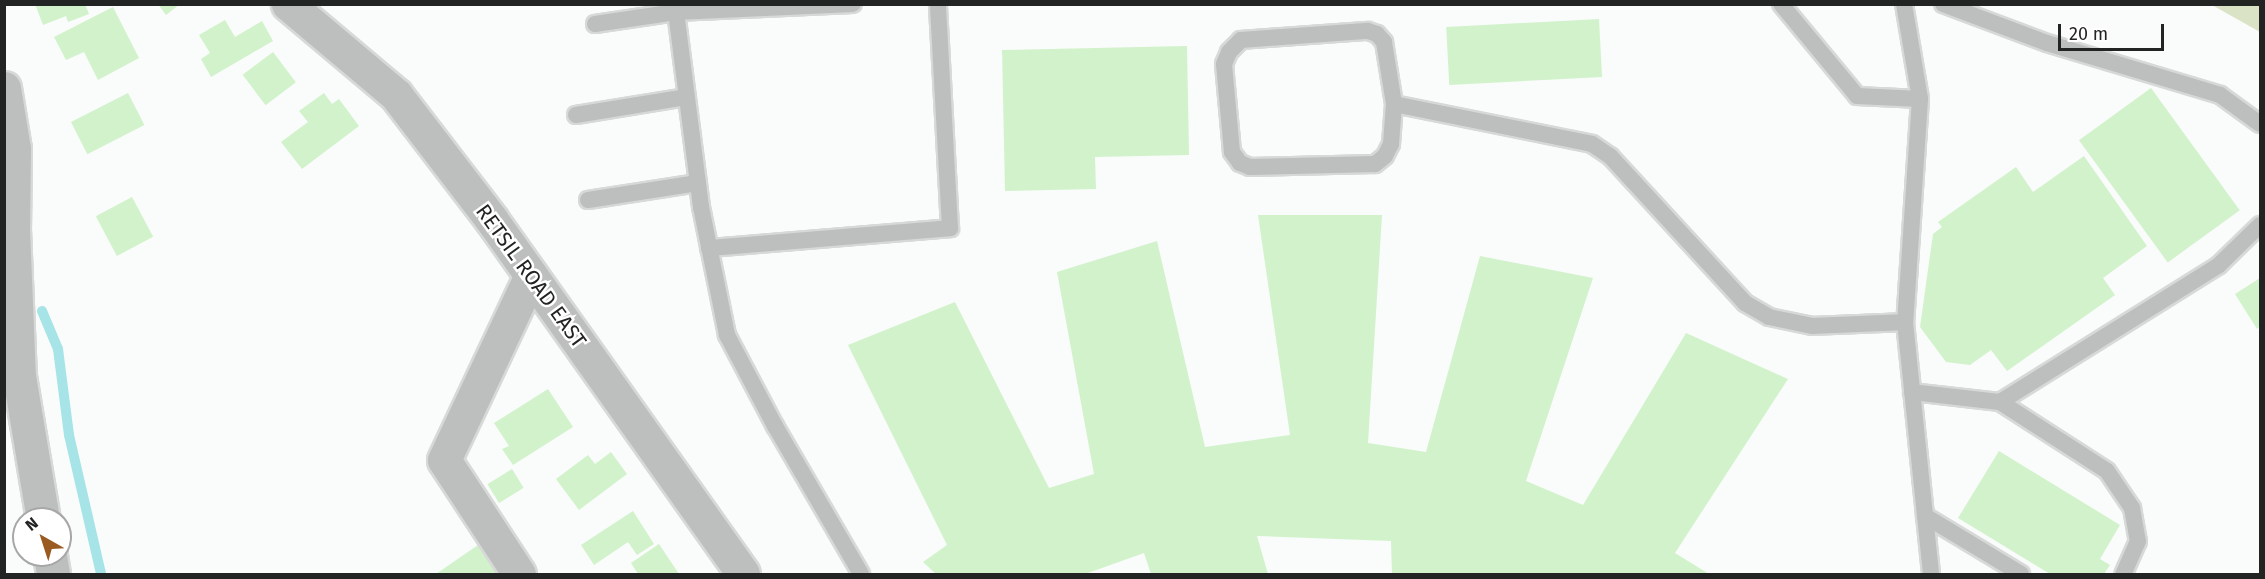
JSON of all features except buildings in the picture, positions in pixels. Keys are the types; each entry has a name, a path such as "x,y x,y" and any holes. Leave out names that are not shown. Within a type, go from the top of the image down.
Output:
{"street":[{"name":"RETSIL ROAD EAST","path":"288,4 396,95 531,275 743,574"},
{"path":"4,88 15,149 9,229 19,376 41,507"},
{"path":"519,574 444,459 531,275"}],"lane":[{"path":"595,24 675,8 853,4"},
{"path":"709,248 950,228 938,4"},
{"path":"1781,4 1857,96 1920,99"},
{"path":"1904,4 1920,99 1905,322 1931,574"},
{"path":"1942,4 2047,43 2220,94 2260,124"},
{"path":"675,8 698,183 727,335 861,574"},
{"path":"1368,31 1377,34 1384,42 1394,104 1391,144 1385,156 1375,164 1250,167 1240,163 1232,152 1224,64 1241,40 1368,31"},
{"path":"576,115 686,97"},
{"path":"1394,104 1592,144 1610,156 1745,303 1769,317 1813,326 1905,322"},
{"path":"588,200 698,183"},
{"path":"2000,402 2219,265 2260,225"},
{"path":"1912,392 2000,402 2107,471 2132,508 2139,541 2123,574"},
{"path":"1925,516 2021,574"}],"green space":[{"path":"2212,5 2260,5 2260,32"}],"waterway":[{"path":"42,311 58,349 69,435 101,574"}]}
